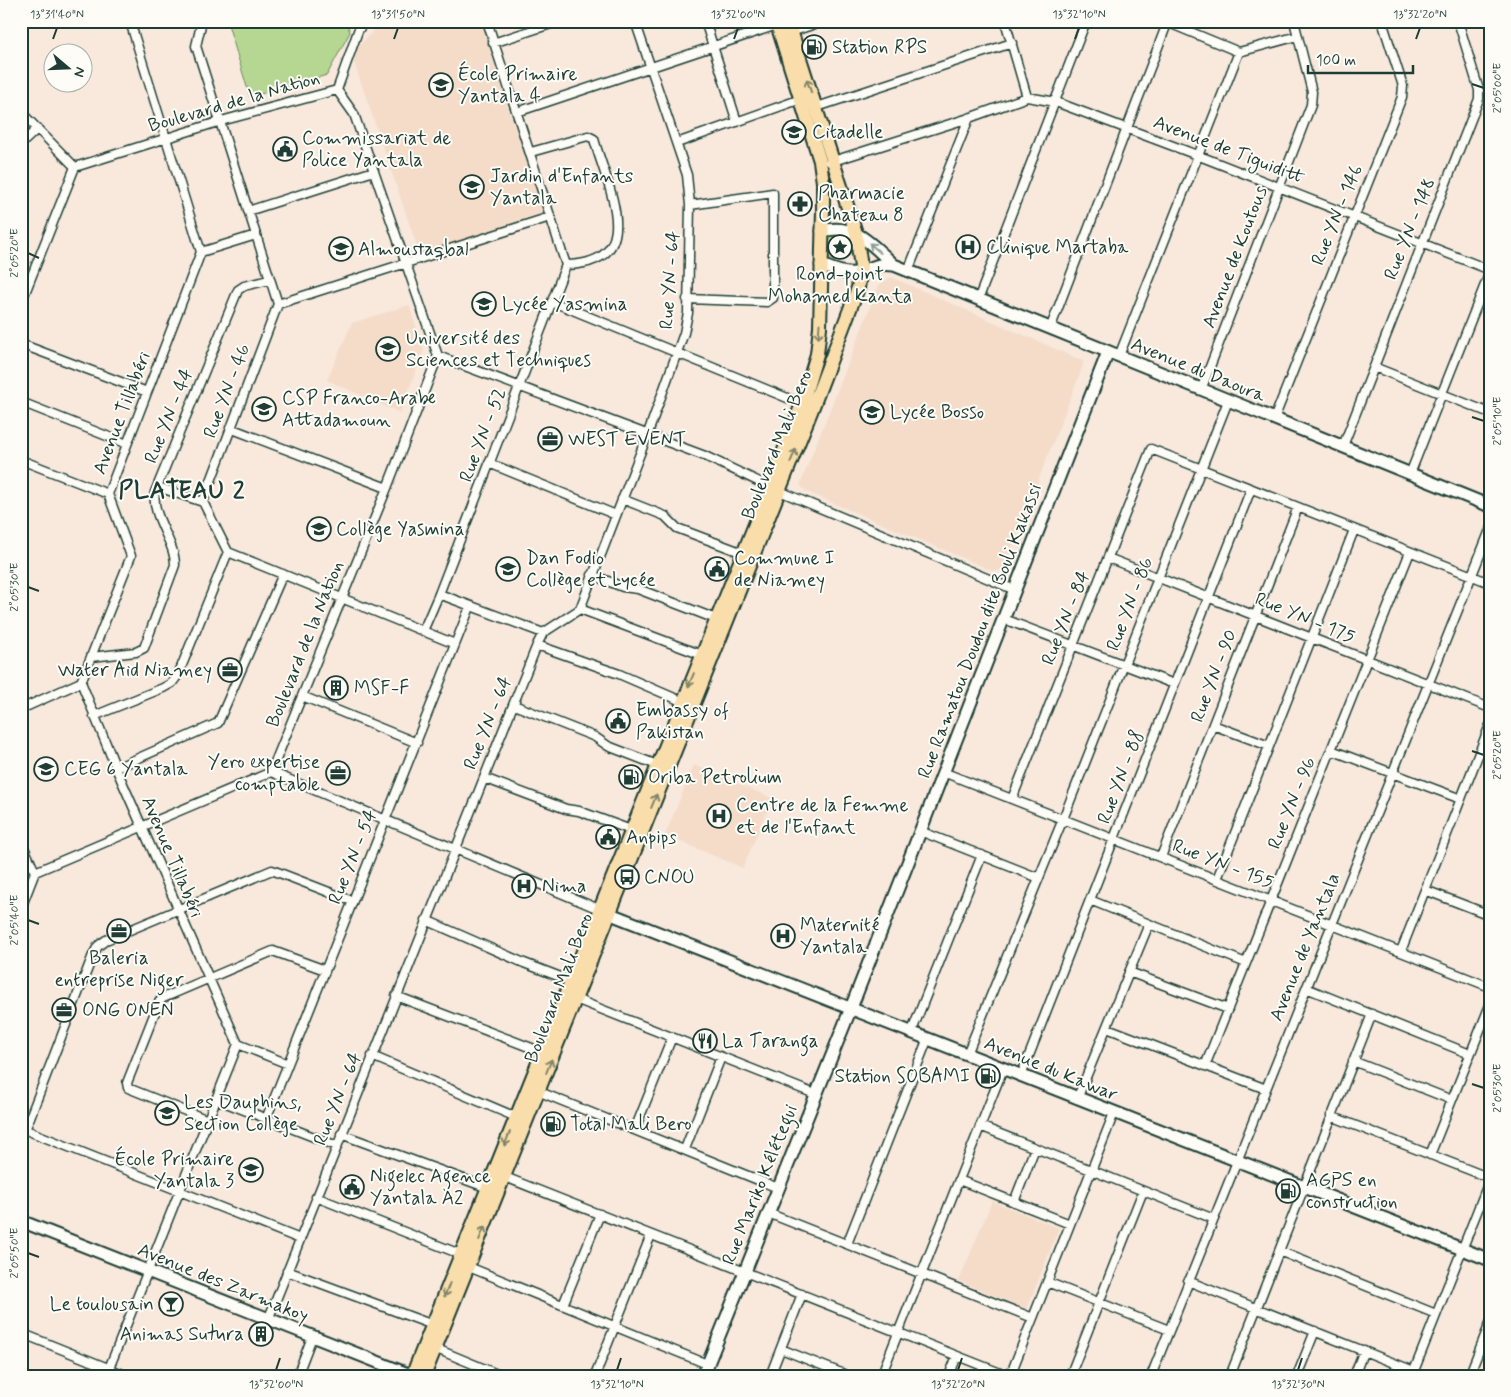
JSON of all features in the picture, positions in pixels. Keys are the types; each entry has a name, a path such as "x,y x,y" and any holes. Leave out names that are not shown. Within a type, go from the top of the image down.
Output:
{"main road":[{"name":"Boulevard Mali Bero","path":"413,1376 430,1347 488,1188 499,1174 516,1117 533,1089 542,1052 570,997 571,981 604,911 631,830 657,765 687,704 702,655 716,619 743,553 774,488 817,354 824,188 807,106 783,27"},
{"name":"Boulevard Mali Bero","path":"424,1376 433,1324 499,1174 774,488 856,294 861,272 856,233 834,161 807,106"}],"street":[{"path":"354,21 358,31"},
{"path":"336,90 358,31 364,21"},
{"path":"487,21 531,152 566,265 592,262 605,255 616,238 617,215 594,139 588,136 531,152"},
{"path":"493,43 560,21"},
{"name":"Rue YN - 64","path":"580,609 648,433 687,323 690,205 688,175 635,21"},
{"path":"704,21 737,122"},
{"path":"517,112 713,46 783,27 824,21"},
{"path":"820,165 969,118 1027,97 1005,21"},
{"path":"978,300 1086,21"},
{"name":"Avenue de Koutous","path":"1201,390 1313,99 1294,21"},
{"name":"Rue YN - 146","path":"1274,419 1403,92 1382,21"},
{"name":"Rue YN - 148","path":"1342,446 1480,95 1458,21"},
{"path":"200,22 196,46 278,304 550,217"},
{"path":"1050,329 1169,22 1239,52 1298,36"},
{"path":"132,25 201,252 256,236"},
{"path":"677,143 737,122 807,106 1012,42"},
{"path":"1119,356 1239,52"},
{"name":"Boulevard de la Nation","path":"75,167 221,122 336,90 354,114 438,356 387,488 271,772"},
{"name":"Avenue de Tiguiditt","path":"1027,97 1056,102 1127,128 1490,271"},
{"path":"21,112 75,167 21,303"},
{"path":"908,271 969,118"},
{"path":"21,144 37,129"},
{"path":"248,211 374,172"},
{"path":"687,299 768,302 773,298 773,194 690,205"},
{"path":"822,231 840,228 856,233"},
{"name":"Avenue du Daoura","path":"856,233 894,265 908,271 1410,474 1489,503"},
{"name":"Avenue Tillabéri","path":"201,252 108,494 131,556 81,682 177,909 238,1044"},
{"name":"Rue YN - 52","path":"423,631 440,594 566,265"},
{"name":"Avenue du Daoura","path":"821,265 842,272 861,272 874,265 894,265"},
{"path":"1410,474 1490,271"},
{"name":"Rue YN - 44","path":"90,657 136,652 144,648 175,565 174,555 155,502 158,486 238,290 244,286 269,280"},
{"path":"553,302 802,404"},
{"name":"Rue YN - 46","path":"203,502 278,304"},
{"path":"21,344 147,392"},
{"name":"Rue Ramatou Doudou dite Bouli Kakassi","path":"851,1008 1108,352"},
{"path":"438,356 648,433 705,456 774,488 1015,590"},
{"path":"1374,367 1490,413"},
{"name":"Rue YN - 86","path":"967,1054 1063,819 1228,401"},
{"path":"21,402 128,444"},
{"path":"230,428 387,488"},
{"name":"Rue YN - 84","path":"1012,799 1151,449 1201,469"},
{"path":"21,460 108,494"},
{"path":"489,463 616,515"},
{"path":"1201,469 1490,583"},
{"path":"158,486 203,502 228,552 455,644"},
{"name":"Rue YN - 88","path":"1021,1076 1251,489"},
{"path":"622,500 665,516 677,528 743,553"},
{"name":"Rue YN - 90","path":"1161,857 1298,507"},
{"path":"1217,879 1354,530"},
{"name":"Avenue de Yantala","path":"1151,1376 1490,530"},
{"path":"94,716 172,683 178,675 228,552"},
{"name":"Rue YN - 96","path":"1205,1066 1410,552"},
{"name":"Rue YN - 175","path":"1108,558 1490,708"},
{"path":"116,768 218,723 283,574"},
{"path":"592,575 623,587 638,588 716,619"},
{"path":"440,594 470,607 543,633 580,609 702,655"},
{"name":"Rue YN - 54","path":"266,1119 470,607"},
{"path":"1004,619 1174,684"},
{"name":"Rue YN - 64","path":"268,1320 426,920 543,633"},
{"path":"537,645 619,674 687,704"},
{"path":"21,709 81,682"},
{"path":"302,696 417,743"},
{"path":"514,705 595,737 608,746 657,765"},
{"path":"1212,725 1269,746"},
{"path":"1401,951 1490,725"},
{"path":"1331,750 1461,799"},
{"path":"35,872 271,772 604,911"},
{"name":"Rue YN - 155","path":"943,772 1490,987"},
{"path":"484,778 566,810 579,811 631,830"},
{"path":"920,831 1039,878"},
{"path":"21,841 35,872 21,908"},
{"path":"912,1031 982,855"},
{"path":"300,1239 23,1129 98,946 106,940 272,870 352,900"},
{"path":"1425,890 1490,915"},
{"path":"1090,900 1246,963"},
{"name":"Avenue du Kawar","path":"604,911 912,1031 1077,1099 1490,1260"},
{"path":"426,920 524,963 571,981"},
{"path":"1077,1099 1149,924"},
{"path":"208,1120 131,1091 128,1083 159,1002 163,998 273,951 325,970"},
{"path":"1129,972 1228,1009"},
{"path":"1306,988 1470,1054"},
{"path":"396,996 542,1052"},
{"path":"570,997 815,1094"},
{"path":"1430,1155 1490,1005"},
{"name":"Rue Mariko Kélétegui","path":"705,1373 851,1008"},
{"path":"1230,1376 1372,1014"},
{"path":"1107,1028 1266,1089"},
{"path":"636,1129 672,1037"},
{"path":"847,1244 928,1038"},
{"path":"108,1372 238,1044 288,1064"},
{"path":"372,1056 516,1117"},
{"path":"685,1149 721,1057"},
{"path":"1354,1061 1452,1100"},
{"path":"881,1376 1002,1069"},
{"path":"533,1089 636,1129 778,1188"},
{"path":"216,1100 337,1146"},
{"path":"499,1174 1009,1376 1114,1113"},
{"path":"1188,1281 1364,1350 1413,1373 1490,1178 1331,1116"},
{"path":"980,1126 1214,1218"},
{"path":"341,1134 488,1188"},
{"path":"1014,1202 1035,1148"},
{"path":"959,1180 1070,1224"},
{"path":"1070,1376 1143,1191"},
{"path":"316,1197 614,1326 705,1373"},
{"path":"768,1213 1033,1318"},
{"path":"563,1305 600,1214"},
{"name":"Avenue des Zarmakoy","path":"21,1221 413,1376"},
{"path":"594,1376 651,1234"},
{"path":"1279,1251 1436,1314"},
{"path":"287,1271 433,1324"},
{"path":"1047,1282 1169,1330"},
{"path":"770,1376 802,1294"},
{"path":"1469,1376 1488,1335 1490,1323"},
{"path":"1297,1376 1315,1331"},
{"path":"22,1335 108,1372 128,1376"},
{"path":"297,1376 312,1337"},
{"path":"430,1347 502,1376"},
{"path":"781,1349 849,1376"},
{"path":"1354,1376 1364,1350"},
{"path":"949,1376 957,1356"}],"shaded area":[{"path":"383,21 481,21 511,117 547,211 420,255 351,54"},
{"name":"Lycée Bosso","path":"891,277 1083,361 1083,366 1003,570 993,571 807,492 800,485 879,285"},
{"path":"409,305 424,350 400,413 327,380 352,323"},
{"name":"Centre de la Femme et de l'Enfant","path":"694,765 772,798 743,868 665,835"},
{"path":"992,1201 1059,1228 1027,1309 959,1281"}],"green space":[{"path":"227,21 346,21 350,32 327,75 250,97"},
{"path":"832,232 851,236 854,251 843,261 833,261 826,254 828,235"}],"place":[{"name":"Station RPS","path":"814,47"},
{"name":"École Primaire Yantala 4","path":"441,85"},
{"name":"Citadelle","path":"794,132"},
{"name":"Commissariat de Police Yantala","path":"285,149"},
{"name":"Jardin d'Enfants Yantala","path":"472,187"},
{"name":"Pharmacie Chateau 8","path":"800,204"},
{"name":"Rond-point Mohamed Kanta","path":"840,247"},
{"name":"Clinique Martaba","path":"968,247"},
{"name":"Almoustaqbal","path":"341,249"},
{"name":"Lycée Yasmina","path":"484,304"},
{"name":"Université des Sciences et Techniques","path":"388,349"},
{"name":"CSP Franco-Arabe Attadamoun","path":"264,409"},
{"name":"Lycée Bosso","path":"872,412"},
{"name":"WEST EVENT","path":"550,439"},
{"name":"Collège Yasmina","path":"319,529"},
{"name":"Dan Fodio Collège et Lycée","path":"508,569"},
{"name":"Commune I de Niamey","path":"717,569"},
{"name":"Water Aid Niamey","path":"230,670"},
{"name":"MSF-F","path":"336,688"},
{"name":"Embassy of Pakistan","path":"618,721"},
{"name":"CEG 6 Yantala","path":"46,769"},
{"name":"Yero expertise comptable","path":"338,773"},
{"name":"Oriba Petrolium","path":"631,777"},
{"name":"Centre de la Femme et de l'Enfant","path":"719,816"},
{"name":"Anpips","path":"608,837"},
{"name":"CNOU","path":"627,877"},
{"name":"Nima","path":"524,886"},
{"name":"Baleria entreprise Niger","path":"119,931"},
{"name":"Maternité Yantala","path":"783,936"},
{"name":"ONG ONEN","path":"64,1010"},
{"name":"La Taranga","path":"705,1041"},
{"name":"Station SOBAMI","path":"988,1076"},
{"name":"Les Dauphins, Section Collège","path":"167,1113"},
{"name":"Total Mali Bero","path":"553,1124"},
{"name":"École Primaire Yantala 3","path":"251,1170"},
{"name":"Nigelec Agence Yantala A2","path":"352,1187"},
{"name":"AGPS en construction","path":"1288,1191"},
{"name":"Le toulousain","path":"171,1304"},
{"name":"Animas Sutura","path":"261,1334"}],"district":[{"name":"PLATEAU 2","path":"182,491"}]}
